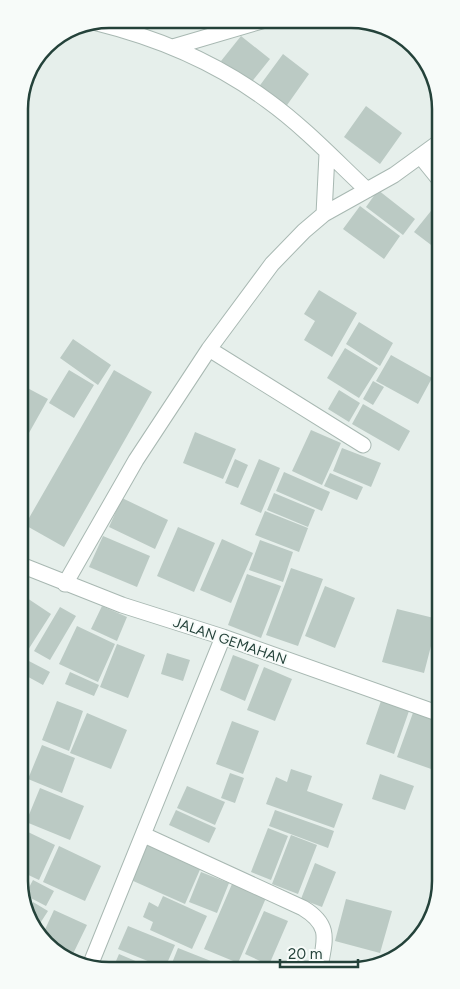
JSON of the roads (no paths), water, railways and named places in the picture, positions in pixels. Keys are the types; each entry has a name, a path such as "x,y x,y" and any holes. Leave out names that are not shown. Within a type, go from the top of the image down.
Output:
{"street":[{"path":"113,28 174,47 202,60 268,101 367,190"},
{"path":"174,47 238,28"},
{"path":"65,584 136,460 210,349 272,264 304,231 324,214 421,157 432,147"},
{"path":"324,214 327,154"},
{"path":"421,157 432,171"},
{"path":"210,349 363,445"},
{"name":"JALAN GEMAHAN","path":"28,568 65,584 432,711"},
{"path":"92,960 144,835 178,742 223,638"},
{"path":"144,835 303,908 316,916 322,924 325,937 321,962"}]}
